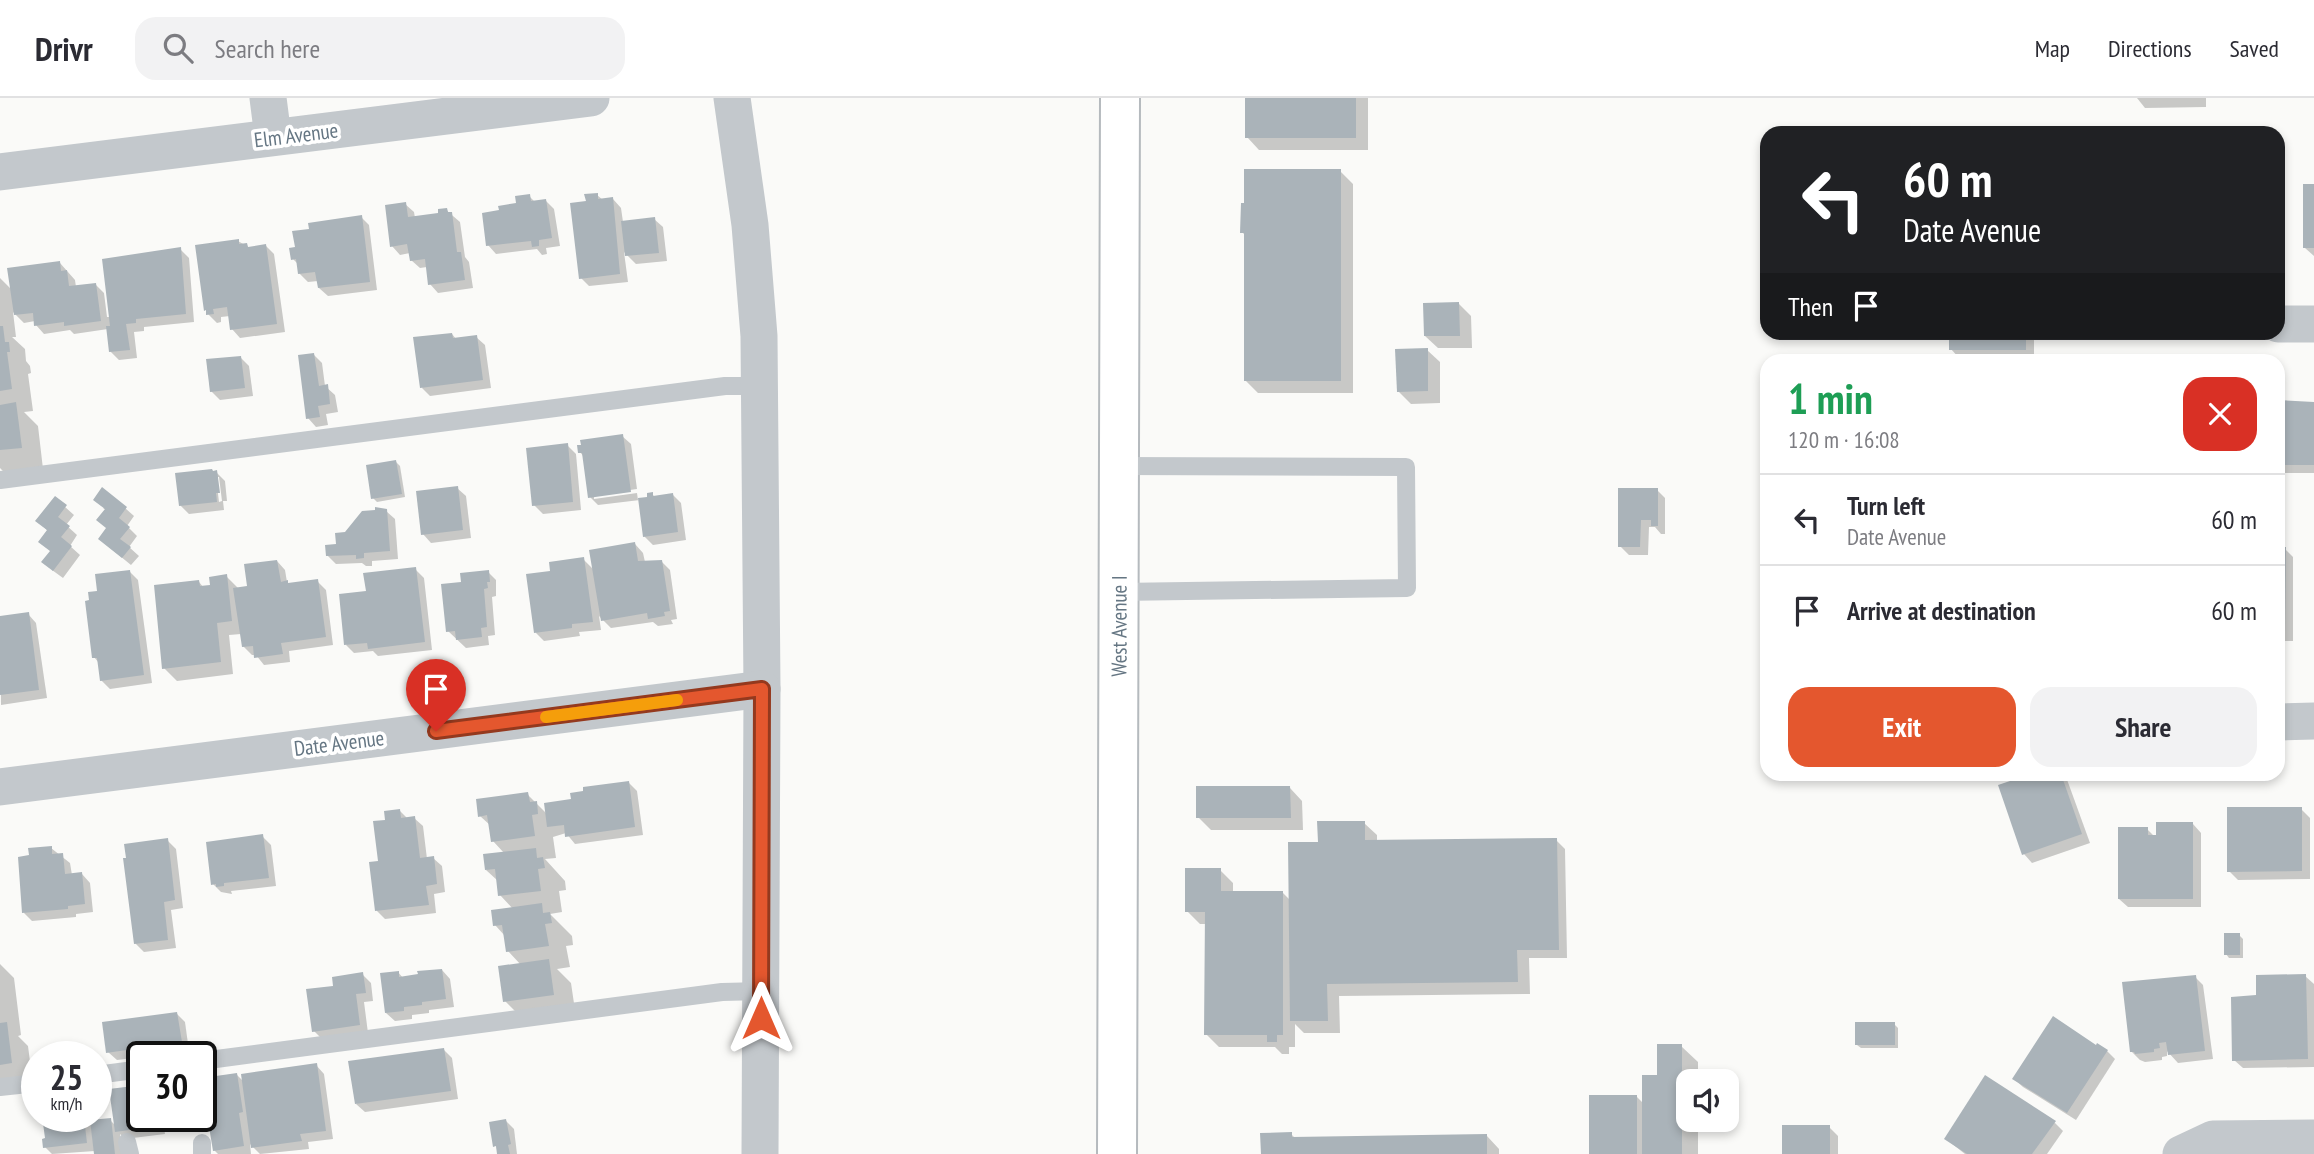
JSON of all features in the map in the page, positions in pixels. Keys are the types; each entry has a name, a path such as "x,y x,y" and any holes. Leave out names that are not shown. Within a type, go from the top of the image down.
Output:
{"main road":[{"name":"West Avenue I","path":"1117,1154 1120,98"}],"street":[{"path":"268,98 273,137"},
{"name":"Elm Avenue","path":"0,172 273,137 378,111 591,98"},
{"path":"732,98 750,225 759,335 762,689 760,1154"},
{"path":"2285,324 2314,324"},
{"name":"Date Avenue","path":"0,787 762,689"},
{"path":"2285,722 2314,721"},
{"path":"2181,1154 2213,1139 2314,1138"}],"lane":[{"path":"0,480 725,386 759,386"},
{"path":"1118,466 1406,467 1407,588 1118,592"},
{"path":"217,1059 722,992 762,992"},
{"path":"0,1087 21,1085"}],"building":[{"path":"1245,98 1356,98 1356,138 1245,138"},
{"path":"1244,169 1341,169 1341,381 1244,381 1244,233 1240,233 1241,203 1244,203"},
{"path":"2303,184 2314,184 2314,248 2303,248"},
{"path":"598,193 598,199 613,197 620,274 579,279 570,203 586,201 584,194"},
{"path":"530,194 531,201 546,199 552,238 539,240 539,246 532,247 531,241 486,246 482,213 499,210 498,206 516,203 515,196"},
{"path":"406,202 408,217 438,213 438,209 447,208 448,212 452,212 457,252 461,252 465,280 428,285 425,259 410,261 407,244 390,247 385,205"},
{"path":"362,215 370,282 318,288 315,272 298,274 296,259 291,260 289,248 295,247 292,231 309,229 308,223"},
{"path":"655,217 659,253 625,256 621,221"},
{"path":"239,239 239,244 247,243 248,247 266,244 277,324 230,330 227,307 213,309 214,314 206,315 206,310 204,311 195,245"},
{"path":"181,247 186,314 136,319 136,323 126,324 130,350 109,352 106,326 110,326 102,259"},
{"path":"60,261 61,271 67,270 69,286 96,283 101,321 64,326 64,322 34,326 33,313 14,315 7,268"},
{"path":"1459,302 1460,336 1424,336 1423,303"},
{"path":"0,326 3,326 5,342 9,342 10,352 7,352 12,389 0,391"},
{"path":"452,333 453,338 477,335 483,380 420,388 413,337"},
{"path":"1949,340 2026,340 2026,350 1949,350"},
{"path":"1428,348 1428,391 1397,392 1395,349"},
{"path":"314,353 319,386 328,384 330,404 318,406 320,417 306,419 298,355"},
{"path":"241,356 245,388 210,392 206,359"},
{"path":"2285,400 2314,402 2314,465 2285,465"},
{"path":"16,402 22,448 0,450 0,405"},
{"path":"623,434 631,492 588,498 582,453 578,453 577,445 581,445 580,440"},
{"path":"568,443 573,502 532,506 526,448"},
{"path":"396,460 402,494 371,499 366,465"},
{"path":"217,470 220,493 216,493 217,502 179,506 175,473"},
{"path":"458,486 463,530 421,535 416,491"},
{"path":"102,487 127,507 119,518 130,527 120,539 131,547 122,558 98,539 106,528 96,520 105,509 93,500"},
{"path":"1618,488 1658,488 1658,526 1651,526 1651,520 1641,520 1640,547 1618,547"},
{"path":"653,492 653,496 673,493 678,532 643,537 638,498 647,497 647,493"},
{"path":"55,496 67,505 58,517 70,526 61,537 72,546 53,571 41,562 50,551 38,542 47,530 35,521"},
{"path":"375,507 387,509 390,551 364,553 364,558 356,559 356,555 326,556 325,545 336,544 335,533 345,532 362,511 375,510"},
{"path":"635,542 638,561 662,560 670,611 664,612 665,616 648,619 647,613 601,621 589,550"},
{"path":"2285,547 2286,547 2285,633"},
{"path":"584,557 593,622 534,633 526,574 550,571 549,562"},
{"path":"277,560 281,582 318,579 326,637 281,643 283,654 254,658 253,646 242,647 233,588 247,586 244,564"},
{"path":"416,567 425,642 368,649 367,643 344,645 339,594 366,591 363,573"},
{"path":"130,570 144,675 100,681 97,658 92,658 85,601 89,600 88,592 97,591 95,574"},
{"path":"489,570 490,582 487,582 488,588 484,589 487,627 481,628 482,637 456,640 455,631 446,632 441,584 461,582 460,573"},
{"path":"227,574 232,621 217,623 221,662 162,669 154,585 199,580 200,586 210,585 209,577"},
{"path":"29,612 39,690 0,695 0,616"},
{"path":"629,781 635,827 565,837 564,825 547,827 544,803 571,799 570,793 583,791 583,787"},
{"path":"2010,781 2063,781 2082,834 2022,855 1998,785"},
{"path":"1196,786 1290,786 1291,818 1196,818"},
{"path":"528,792 530,802 537,801 538,814 532,815 535,836 491,842 487,815 478,817 476,799"},
{"path":"2227,807 2302,807 2302,871 2227,872"},
{"path":"400,809 401,818 415,816 420,858 434,856 437,884 426,886 429,905 375,911 369,862 378,861 373,821 385,820 384,811"},
{"path":"1317,821 1365,821 1365,840 1557,838 1559,950 1517,950 1518,982 1327,984 1328,1021 1290,1021 1288,842 1318,842"},
{"path":"2156,822 2193,822 2193,899 2118,899 2118,827 2148,827 2148,835 2156,835"},
{"path":"263,834 269,878 224,883 224,886 216,887 216,884 211,885 206,842"},
{"path":"168,838 175,900 164,902 168,940 134,944 123,858 126,858 124,844"},
{"path":"52,846 52,854 63,853 65,874 82,872 85,904 68,906 68,909 22,913 18,857 29,855 28,848"},
{"path":"536,848 537,858 543,857 545,868 538,869 541,891 498,896 495,869 485,870 483,854"},
{"path":"1185,868 1221,868 1221,891 1283,891 1283,1035 1277,1035 1277,1042 1267,1042 1267,1035 1204,1035 1205,912 1185,912"},
{"path":"542,903 543,913 550,912 552,923 545,924 549,946 506,952 502,925 493,926 491,910"},
{"path":"2224,933 2240,933 2240,955 2224,955"},
{"path":"549,959 554,995 503,1002 498,966"},
{"path":"442,969 446,999 422,1002 422,1005 404,1007 404,1011 385,1013 380,973 399,971 399,977 418,974 417,971"},
{"path":"363,972 366,993 356,994 360,1025 312,1032 306,989 333,986 332,977"},
{"path":"2306,974 2308,1059 2232,1061 2231,997 2256,995 2256,975"},
{"path":"2196,975 2205,1051 2168,1055 2166,1042 2159,1043 2160,1048 2154,1049 2154,1052 2130,1052 2122,982"},
{"path":"177,1012 182,1041 126,1041 126,1050 112,1052 112,1041 104,1041 102,1022"},
{"path":"2053,1016 2108,1050 2067,1113 2012,1079"},
{"path":"7,1022 12,1063 0,1065 0,1023"},
{"path":"1855,1022 1895,1022 1895,1045 1855,1045"},
{"path":"1657,1044 1682,1044 1682,1069 1676,1069 1676,1132 1682,1132 1682,1154 1642,1154 1642,1075 1657,1075"},
{"path":"444,1048 451,1091 355,1104 348,1061"},
{"path":"317,1063 326,1131 300,1134 302,1141 251,1148 241,1074"},
{"path":"237,1073 243,1112 239,1113 244,1146 213,1151 210,1132 217,1132 217,1076"},
{"path":"1985,1075 2056,1121 2032,1154 1967,1154 1944,1139"},
{"path":"126,1087 126,1130 115,1132 112,1089"},
{"path":"1589,1095 1637,1095 1637,1154 1589,1154"},
{"path":"506,1119 511,1144 508,1145 510,1154 497,1154 496,1146 493,1147 489,1122"},
{"path":"1782,1125 1830,1125 1830,1154 1782,1154"},
{"path":"112,1127 115,1154 94,1154 91,1132 112,1132"},
{"path":"44,1132 86,1132 87,1143 43,1148 42,1139 45,1138"},
{"path":"1292,1132 1292,1137 1487,1134 1487,1154 1261,1154 1260,1133"}],"slow traffic":[{"path":"546,717 677,700"}],"route":[{"path":"436,731 762,689 761,1018"}]}
